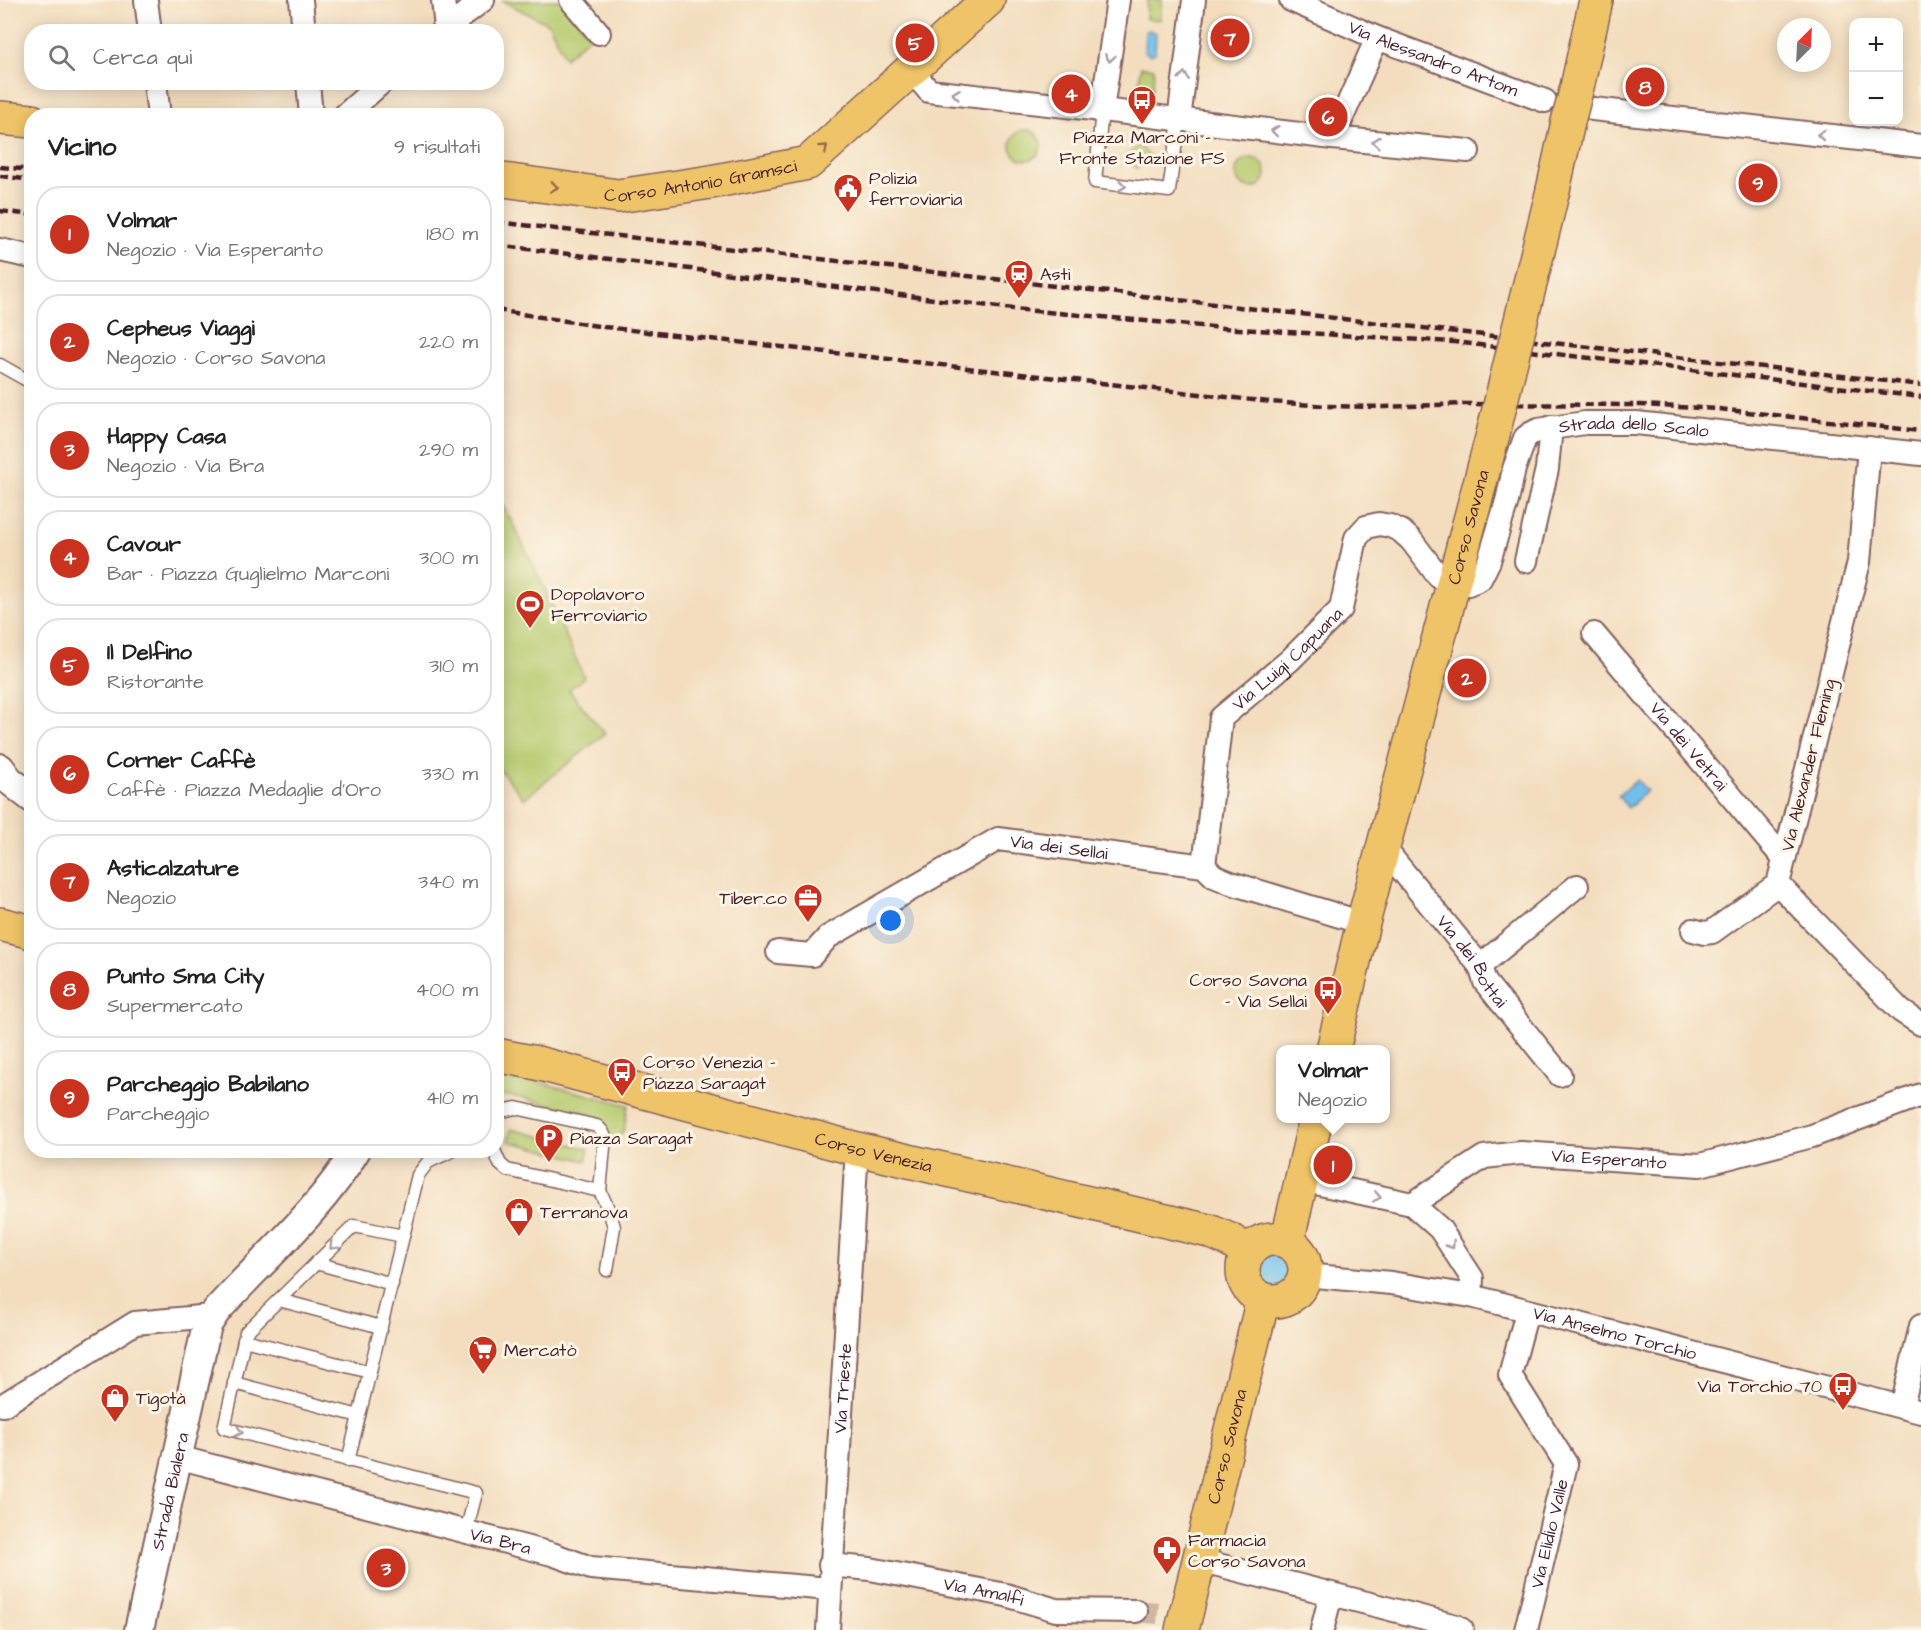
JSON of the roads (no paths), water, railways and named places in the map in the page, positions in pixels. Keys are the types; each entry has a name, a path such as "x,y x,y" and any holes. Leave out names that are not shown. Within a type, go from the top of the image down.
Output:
{"main road":[{"name":"Corso Antonio Gramsci","path":"504,180 618,196 711,182 808,163 988,0"},
{"name":"Corso Savona","path":"1334,1045 1363,923 1454,582 1553,190 1595,1"},
{"path":"0,118 24,120"},
{"path":"0,924 24,930"},
{"name":"Corso Venezia","path":"504,1057 537,1063 857,1149 1209,1231 1249,1252"},
{"path":"1287,1242 1315,1123"},
{"path":"1277,1239 1287,1242 1295,1247 1305,1265 1302,1283 1290,1297 1272,1301 1263,1299 1255,1294 1244,1279 1245,1260 1257,1244 1266,1240 1277,1239"},
{"name":"Corso Savona","path":"1179,1620 1199,1560 1263,1299"}],"street":[{"path":"146,0 149,24"},
{"path":"301,0 303,24"},
{"path":"443,0 443,24"},
{"path":"451,24 483,0"},
{"path":"570,0 599,33"},
{"path":"1102,110 1118,0"},
{"path":"1179,120 1194,0"},
{"name":"Via Alessandro Artom","path":"1291,0 1377,38 1571,104 1921,146"},
{"path":"1333,138 1377,38"},
{"path":"911,70 929,91 1333,138 1468,151"},
{"path":"156,90 158,108"},
{"path":"309,90 310,108"},
{"path":"353,108 373,90"},
{"path":"0,250 24,254"},
{"name":"Strada dello Scalo","path":"1454,582 1467,584 1480,579 1489,561 1514,469 1525,438 1551,427 1585,423 1636,423 1921,454"},
{"path":"1527,561 1547,470 1551,427"},
{"name":"Via Alexander Fleming","path":"1778,884 1859,562 1869,448"},
{"name":"Via Luigi Capuana","path":"1204,866 1221,718 1290,660 1341,609 1356,538 1361,531 1366,526 1379,524 1390,525 1401,531 1411,540 1439,577 1454,582"},
{"name":"Via dei Vetrai","path":"1594,634 1784,859"},
{"path":"0,768 9,780 24,792"},
{"name":"Via dei Sellai","path":"778,952 812,955 828,937 998,839 1204,866 1214,876 1231,883 1363,923"},
{"name":"Via dei Bottai","path":"1384,848 1480,966 1485,982 1560,1075"},
{"path":"1693,930 1704,933 1712,932 1778,884 1901,1011 1921,1024"},
{"path":"1480,966 1577,886"},
{"name":"Via Esperanto","path":"1412,1204 1484,1157 1521,1153 1700,1165 1812,1136 1921,1095"},
{"name":"Via Trieste","path":"828,1630 830,1565 857,1149"},
{"name":"Strada Bialera","path":"139,1630 201,1345 211,1316 311,1210 340,1176 351,1158"},
{"path":"1302,1180 1412,1204 1440,1229 1472,1278 1471,1296"},
{"name":"Via Anselmo Torchio","path":"1305,1275 1390,1283 1471,1296 1912,1409"},
{"name":"Via Elidio Valle","path":"1526,1630 1566,1464 1510,1375 1527,1312"},
{"path":"3,1405 135,1323 211,1316"},
{"path":"1912,1409 1921,1326"},
{"name":"Via Bra","path":"177,1457 552,1554 591,1568 829,1589"},
{"path":"1199,1560 1456,1626 1462,1630"},
{"name":"Via Amalfi","path":"830,1565 870,1569 1006,1595 1056,1610 1136,1611"},
{"path":"1323,1630 1331,1594"}],"lane":[{"path":"1102,110 1095,182 1169,191 1179,120"},
{"path":"0,364 24,378"},
{"path":"504,1111 516,1108 597,1126 603,1131 605,1137 600,1191 614,1227 607,1270"},
{"path":"348,1461 418,1175 428,1162 437,1158"},
{"path":"497,1158 507,1170 600,1191"},
{"path":"403,1236 354,1226 246,1332 224,1428 476,1493 466,1532"},
{"path":"316,1263 392,1284"},
{"path":"279,1300 381,1327"},
{"path":"244,1340 370,1372"},
{"path":"234,1383 359,1416"}],"water":[{"path":"1149,30 1156,33 1155,53 1150,55 1144,51 1145,32"},
{"path":"1637,780 1647,791 1628,808 1618,796"},
{"path":"1275,1254 1287,1259 1292,1271 1287,1283 1275,1288 1263,1283 1258,1271 1263,1259"}],"tunnel":[{"path":"1136,1611 1170,1614"}],"railway":[{"path":"0,167 24,169"},
{"path":"0,176 24,179"},
{"path":"0,211 24,214"},
{"path":"504,223 1921,385"},
{"path":"504,246 1014,309 1223,328 1454,342 1921,397"},
{"path":"504,311 604,327 1270,402 1385,407 1462,404 1640,405 1719,409 1921,431"}],"place":[{"name":"Asticalzature","path":"1230,38"},
{"name":"Il Delfino","path":"915,43"},
{"name":"Punto Sma City","path":"1645,87"},
{"name":"Cavour","path":"1071,94"},
{"name":"Corner Caffè","path":"1328,117"},
{"name":"Piazza Marconi – Fronte Stazione FS","path":"1142,126"},
{"name":"Parcheggio Babilano","path":"1758,183"},
{"name":"Polizia ferroviaria","path":"848,214"},
{"name":"Asti","path":"1019,300"},
{"name":"Dopolavoro Ferroviario","path":"530,630"},
{"name":"Cepheus Viaggi","path":"1467,678"},
{"name":"Tiber.co","path":"808,924"},
{"name":"Corso Savona – Via Sellai","path":"1328,1016"},
{"name":"Corso Venezia – Piazza Saragat","path":"622,1098"},
{"name":"Piazza Saragat","path":"549,1164"},
{"name":"Volmar","path":"1333,1165"},
{"name":"Terranova","path":"519,1238"},
{"name":"Mercatò","path":"483,1376"},
{"name":"Via Torchio 70","path":"1843,1412"},
{"name":"Tigotà","path":"115,1424"},
{"name":"Happy Casa","path":"386,1568"},
{"name":"Farmacia Corso Savona","path":"1167,1576"}]}
